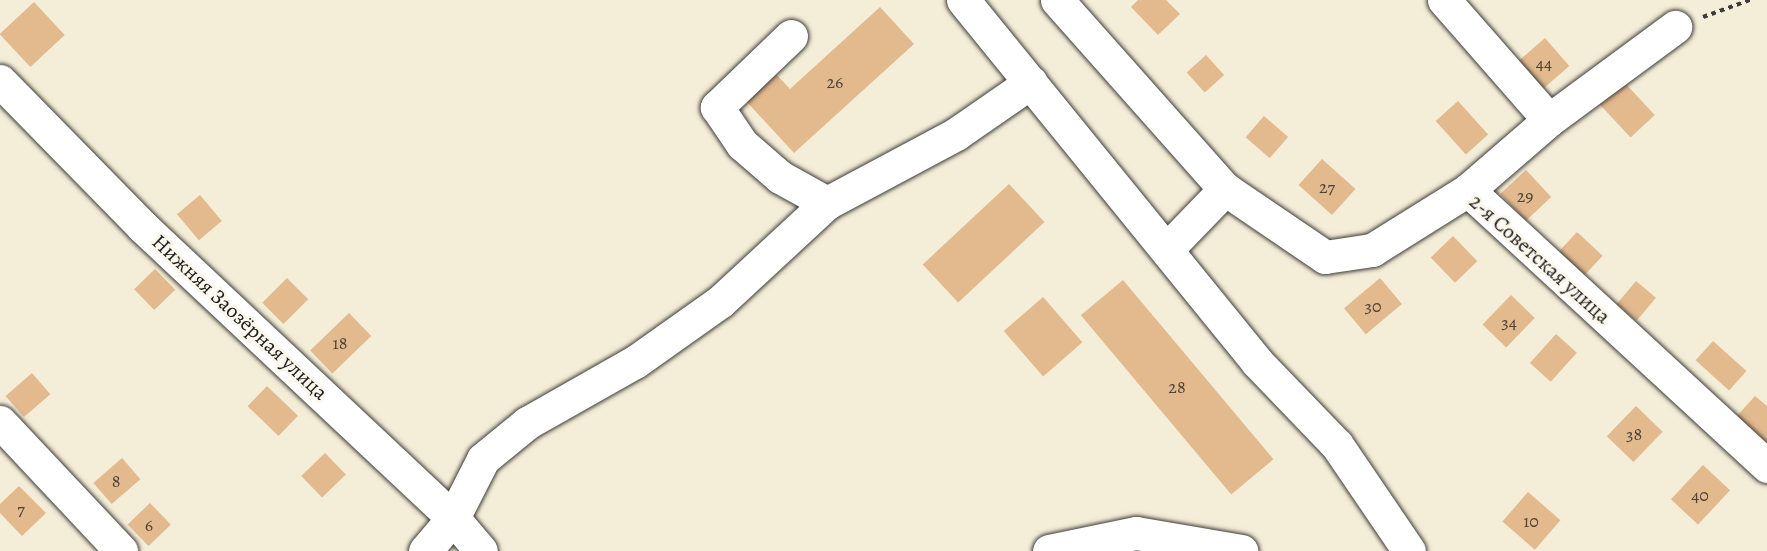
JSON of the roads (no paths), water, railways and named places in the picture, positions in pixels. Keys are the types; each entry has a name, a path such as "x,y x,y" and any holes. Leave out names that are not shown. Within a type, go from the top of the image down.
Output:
{"street":[{"path":"963,0 1169,247 1257,362 1337,445 1409,551"},
{"name":"2-я Советская улица","path":"1057,0 1225,189 1325,257 1372,250 1468,190 1767,466"},
{"path":"1444,0 1549,120"},
{"path":"1468,190 1549,120 1675,27"},
{"path":"791,36 717,107 742,144 780,177 827,203"},
{"name":"Нижняя Заозёрная улица","path":"0,81 143,227 453,518 481,551"},
{"path":"424,551 453,518 483,459 527,423 635,362 721,301 827,203 956,134 1031,82"},
{"path":"1169,247 1225,189"},
{"path":"0,422 121,551"},
{"path":"1049,551 1136,532 1241,551"}]}
